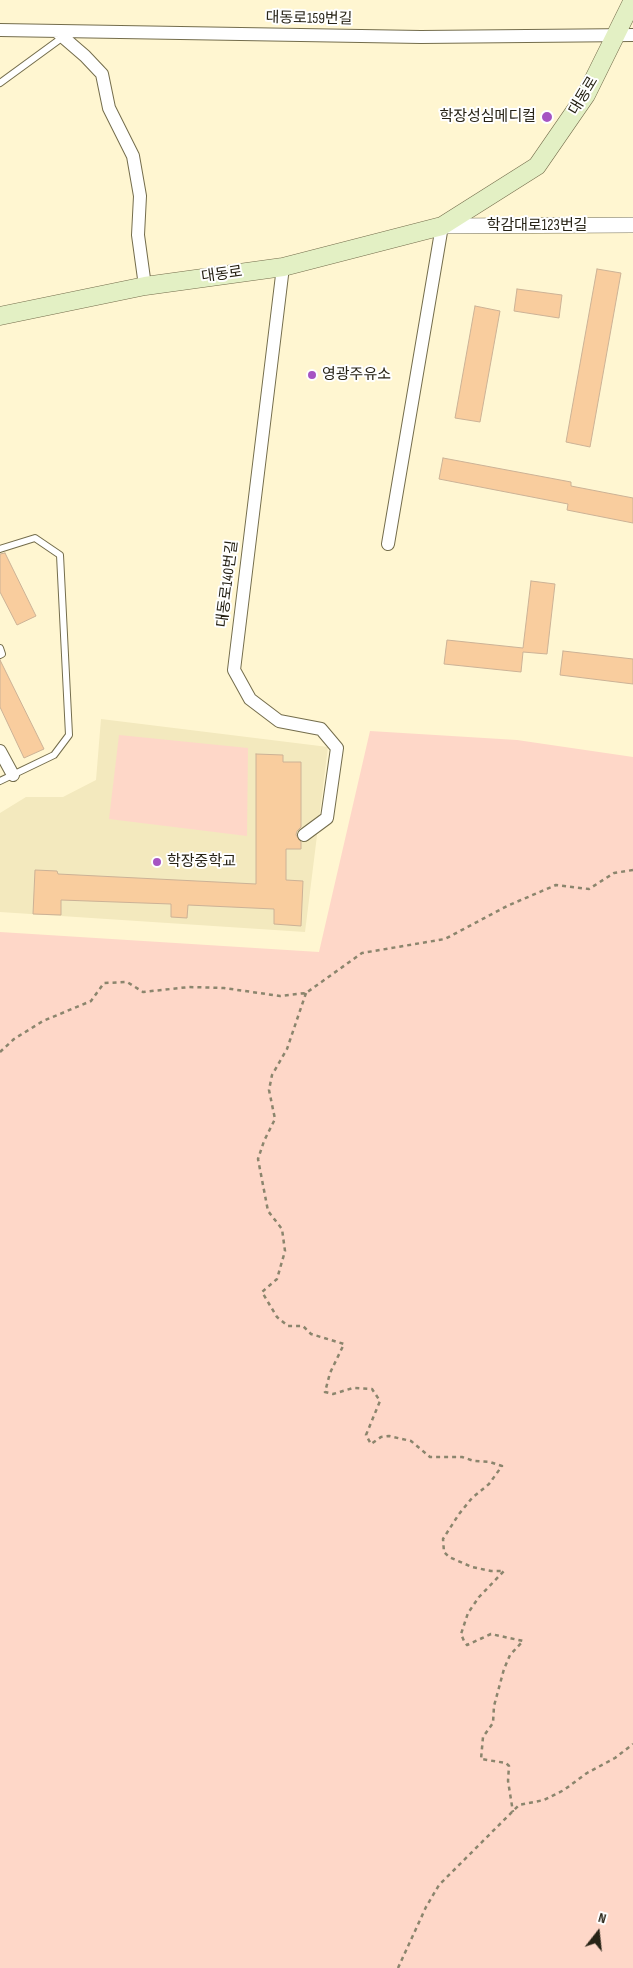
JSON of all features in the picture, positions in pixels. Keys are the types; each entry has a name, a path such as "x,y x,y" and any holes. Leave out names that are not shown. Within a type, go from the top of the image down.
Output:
{"main road":[{"name":"대동로","path":"0,316 145,286 283,267 442,226 538,166 625,35 633,0"}],"street":[{"name":"대동로159번길","path":"0,30 59,34 421,37 625,35"},
{"path":"59,34 85,56 102,74 109,108 133,156 140,196 138,235 145,286"},
{"name":"학감대로123번길","path":"442,226 633,225"},
{"path":"388,544 442,226"},
{"name":"대동로140번길","path":"283,267 234,670 250,699 279,721 321,729 338,748 327,818 304,834"},
{"path":"0,751 13,775"}],"lane":[{"path":"0,83 59,34"},
{"path":"0,549 35,538 60,555 69,735 54,755 0,781"},
{"path":"0,648 2,654 0,655"}],"path":[{"path":"0,1052 14,1039 43,1021 91,1001 104,984 127,982 143,992 189,987 224,988 280,996 306,994 362,953 445,939 507,906 556,885 589,889 614,873 633,870"},
{"path":"306,994 287,1050 272,1075 269,1090 275,1119 264,1141 258,1159 268,1211 282,1229 285,1251 278,1279 262,1292 277,1317 288,1326 303,1326 311,1334 344,1344 330,1373 324,1392 333,1394 353,1388 372,1390 380,1401 366,1435 371,1444 381,1437 389,1436 411,1442 430,1457 462,1457 502,1466 489,1484 472,1498 458,1514 443,1539 444,1552 449,1557 472,1567 491,1571 504,1571 479,1597 468,1613 461,1634 467,1645 491,1634 523,1641 510,1655 504,1669 494,1706 493,1723 483,1737 481,1758 506,1763 509,1766 510,1802 513,1812"},
{"path":"398,1968 426,1907 439,1885 519,1805 544,1800 564,1790 587,1773 615,1758 633,1744"}],"shaded area":[{"name":"학장중학교","path":"101,719 328,747 305,932 0,912 0,813 26,797 63,797 96,780"},
{"path":"370,731 517,740 633,757 633,1968 0,1968 0,932 319,952"},
{"path":"119,735 248,748 247,836 109,819"}],"building":[{"path":"597,269 621,273 590,447 566,442"},
{"path":"517,289 562,295 559,318 514,311"},
{"path":"475,306 500,311 480,422 455,418"},
{"path":"443,458 571,482 571,486 633,498 633,523 567,510 568,504 439,479"},
{"path":"5,553 36,616 17,625 0,592 0,554"},
{"path":"531,581 555,584 547,654 523,652 521,672 444,664 447,640 523,648"},
{"path":"563,651 633,659 633,684 560,675"},
{"path":"0,660 44,749 24,758 0,707"},
{"path":"256,754 283,755 283,762 301,762 301,827 296,835 301,842 301,849 286,849 286,880 303,881 301,926 274,924 274,909 188,905 187,918 171,917 171,904 61,900 61,915 33,914 35,870 57,871 58,874 256,884"}],"place":[{"name":"학장성심메디컬","path":"547,117"},
{"name":"영광주유소","path":"312,375"},
{"name":"학장중학교","path":"157,862"}]}
